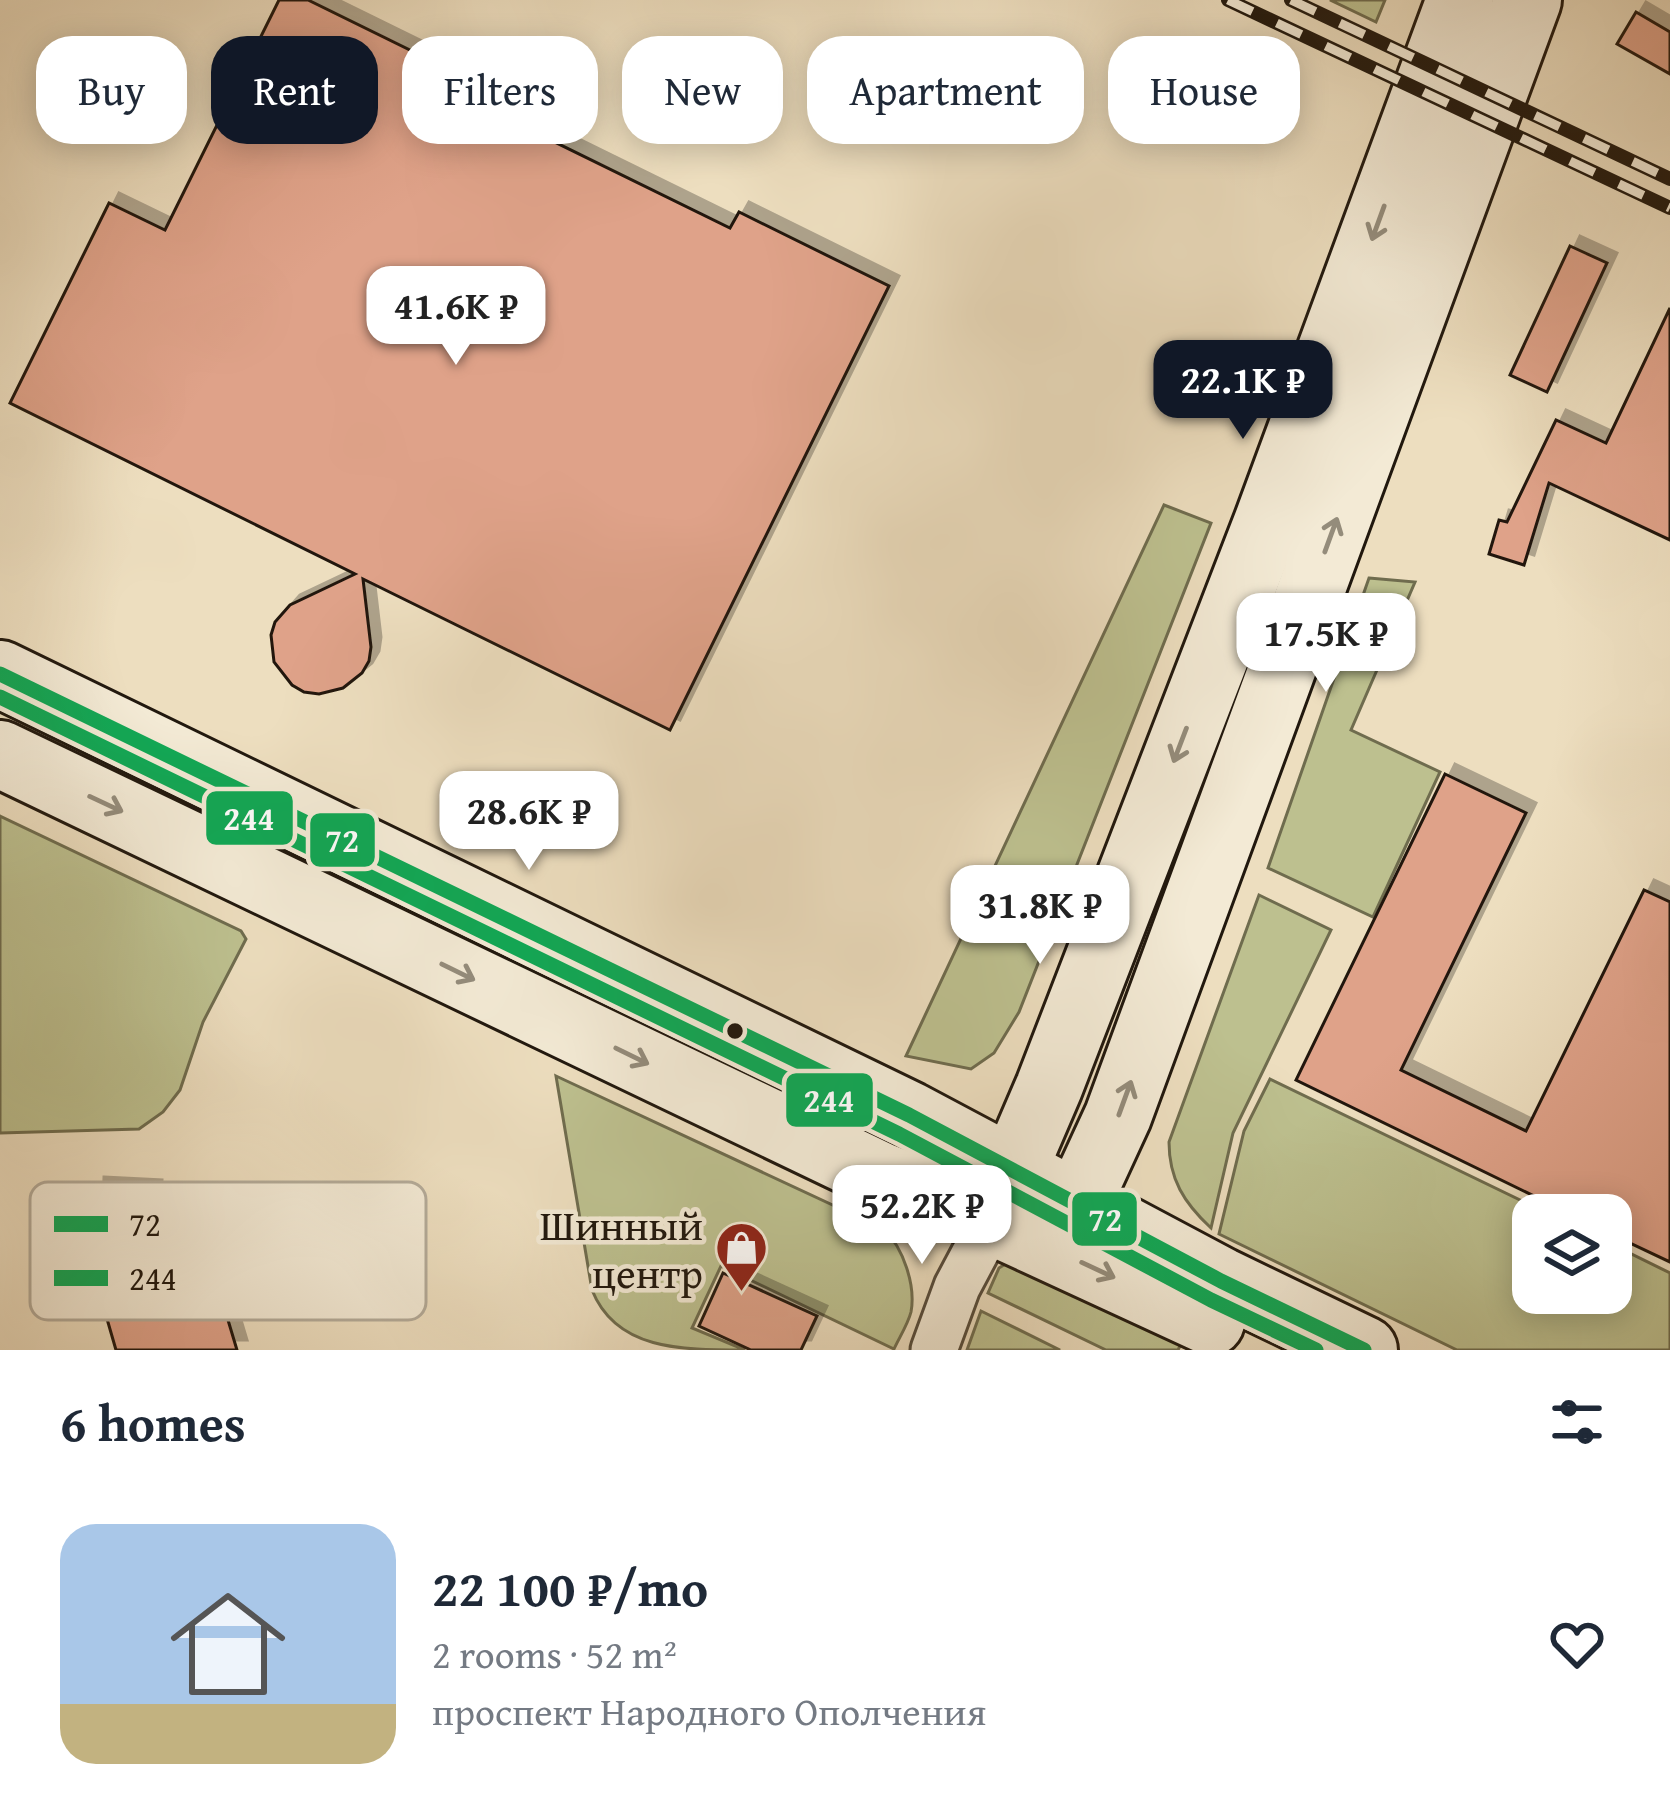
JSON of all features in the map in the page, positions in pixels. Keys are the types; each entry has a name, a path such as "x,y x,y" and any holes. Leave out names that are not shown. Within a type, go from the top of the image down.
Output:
{"main road":[{"path":"1002,1194 1048,1088 1275,502 1460,0"},
{"path":"1077,1205 1118,1116 1528,0"},
{"path":"0,674 1002,1194 1268,1350"},
{"path":"0,754 878,1175 1077,1205 1364,1350"}],"street":[{"path":"934,1350 957,1287 1002,1194"}],"green space":[{"path":"1330,0 1385,0 1376,22"},
{"path":"1164,505 1211,523 1019,1012 994,1053 971,1069 906,1056"},
{"path":"1369,578 1415,582 1351,730 1440,772 1373,917 1268,868"},
{"path":"0,816 241,931 246,939 203,1022 180,1090 163,1112 139,1129 0,1133"},
{"path":"1259,895 1331,930 1233,1133 1211,1228 1180,1189 1169,1142"},
{"path":"556,1076 884,1229 902,1256 912,1290 911,1312 894,1349 721,1266 692,1328 745,1350 674,1347 617,1325 592,1290"},
{"path":"1270,1079 1512,1196 1512,1314 1632,1314 1632,1254 1670,1273 1670,1350 1457,1350 1219,1234 1244,1131"},
{"path":"1007,1263 1185,1336 1178,1350 1106,1350 988,1293 999,1268"},
{"path":"981,1311 1060,1350 967,1350"}],"building":[{"path":"279,0 308,0 402,46 402,144 559,144 730,228 739,212 889,286 670,730 363,579 369,661 343,688 304,692 274,662 271,635 275,622 290,605 355,574 10,403 109,203 165,230 211,137 211,144 378,144 378,36 261,36"},
{"path":"1636,12 1670,32 1670,74 1617,44"},
{"path":"1570,246 1607,263 1547,392 1510,375"},
{"path":"1670,308 1670,540 1549,483 1524,565 1489,554 1499,520 1507,522 1556,420 1606,443"},
{"path":"1445,774 1526,813 1401,1070 1526,1131 1644,890 1670,902 1670,1262 1632,1244 1632,1194 1530,1194 1296,1080"},
{"name":"Шинный центр","path":"723,1273 817,1316 801,1350 751,1350 699,1326"},
{"path":"107,1320 228,1320 237,1350 116,1350"}],"railway":[{"path":"1228,0 1670,208"},
{"path":"1291,0 1670,179"}],"transit line":[{"name":"72","path":"0,674 909,1115 1221,1281 1364,1350"},
{"name":"244","path":"0,697 899,1134 1211,1300 1316,1350"}],"place":[{"name":"Шинный центр","path":"742,1294"}]}
